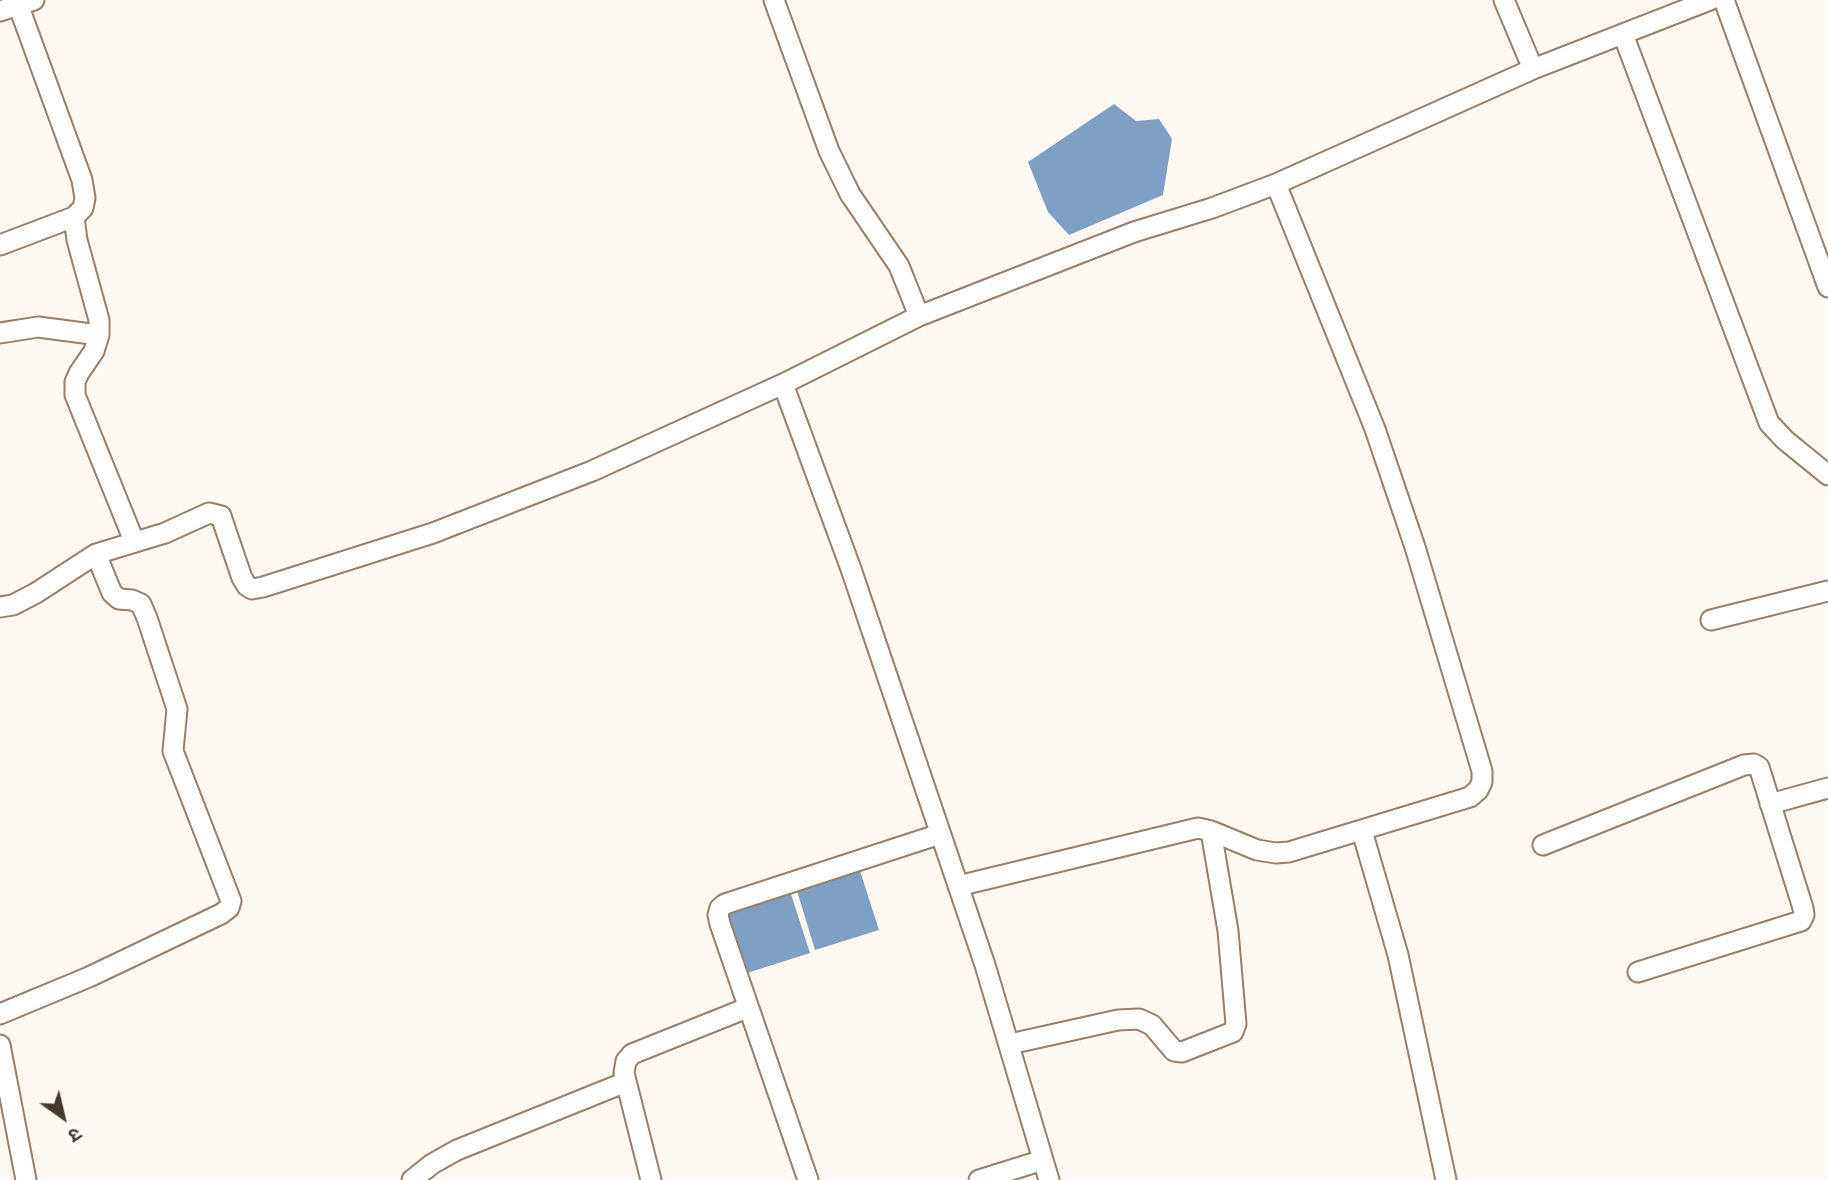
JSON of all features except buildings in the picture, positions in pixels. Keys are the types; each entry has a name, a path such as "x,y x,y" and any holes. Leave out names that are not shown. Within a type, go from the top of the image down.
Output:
{"street":[{"path":"774,0 829,151 850,194 899,266 919,316"},
{"path":"1504,0 1533,69"},
{"path":"0,607 13,605 36,593 96,554 178,528 209,513 217,513 224,520 247,586 252,589 433,533 592,471 783,384 919,316 1134,232 1212,208 1276,184 1533,69 1710,0"},
{"path":"1724,0 1828,287"},
{"path":"0,245 75,217 83,208 85,198 82,180 18,6"},
{"path":"1623,34 1769,423 1785,440 1828,475"},
{"path":"958,886 1198,828 1256,850 1289,852 1470,797 1482,782 1482,771 1415,547 1375,429 1276,184"},
{"path":"75,217 77,240 99,320 99,335 94,351 79,373 75,383 75,395 134,541"},
{"path":"0,333 38,327 99,335"},
{"path":"783,384 851,569 958,886 1010,1044 1049,1180"},
{"path":"0,1014 89,977 221,914 229,908 231,901 173,751 177,709 148,618 141,604 119,599 112,593 96,554"},
{"path":"1711,620 1828,591"},
{"path":"1543,845 1744,765 1754,764 1759,767 1803,908 1801,921 1638,972"},
{"path":"1770,804 1828,788"},
{"path":"1010,1044 1118,1020 1139,1019 1152,1025 1174,1051 1182,1052 1233,1032 1236,1024 1228,932 1211,831"},
{"path":"1362,831 1398,955 1446,1180"},
{"path":"808,1180 747,1008 720,924 720,908 725,904 940,834"},
{"path":"651,1180 624,1066 632,1054 747,1008"},
{"path":"0,1045 8,1115 26,1180"},
{"path":"412,1180 432,1164 457,1150 626,1082"},
{"path":"979,1180 1043,1160"}],"water":[{"path":"1114,104 1136,121 1159,119 1172,139 1163,195 1069,235 1048,212 1028,162"},
{"path":"860,871 879,930 815,950 797,891"},
{"path":"791,894 810,953 747,973 728,914"}]}
